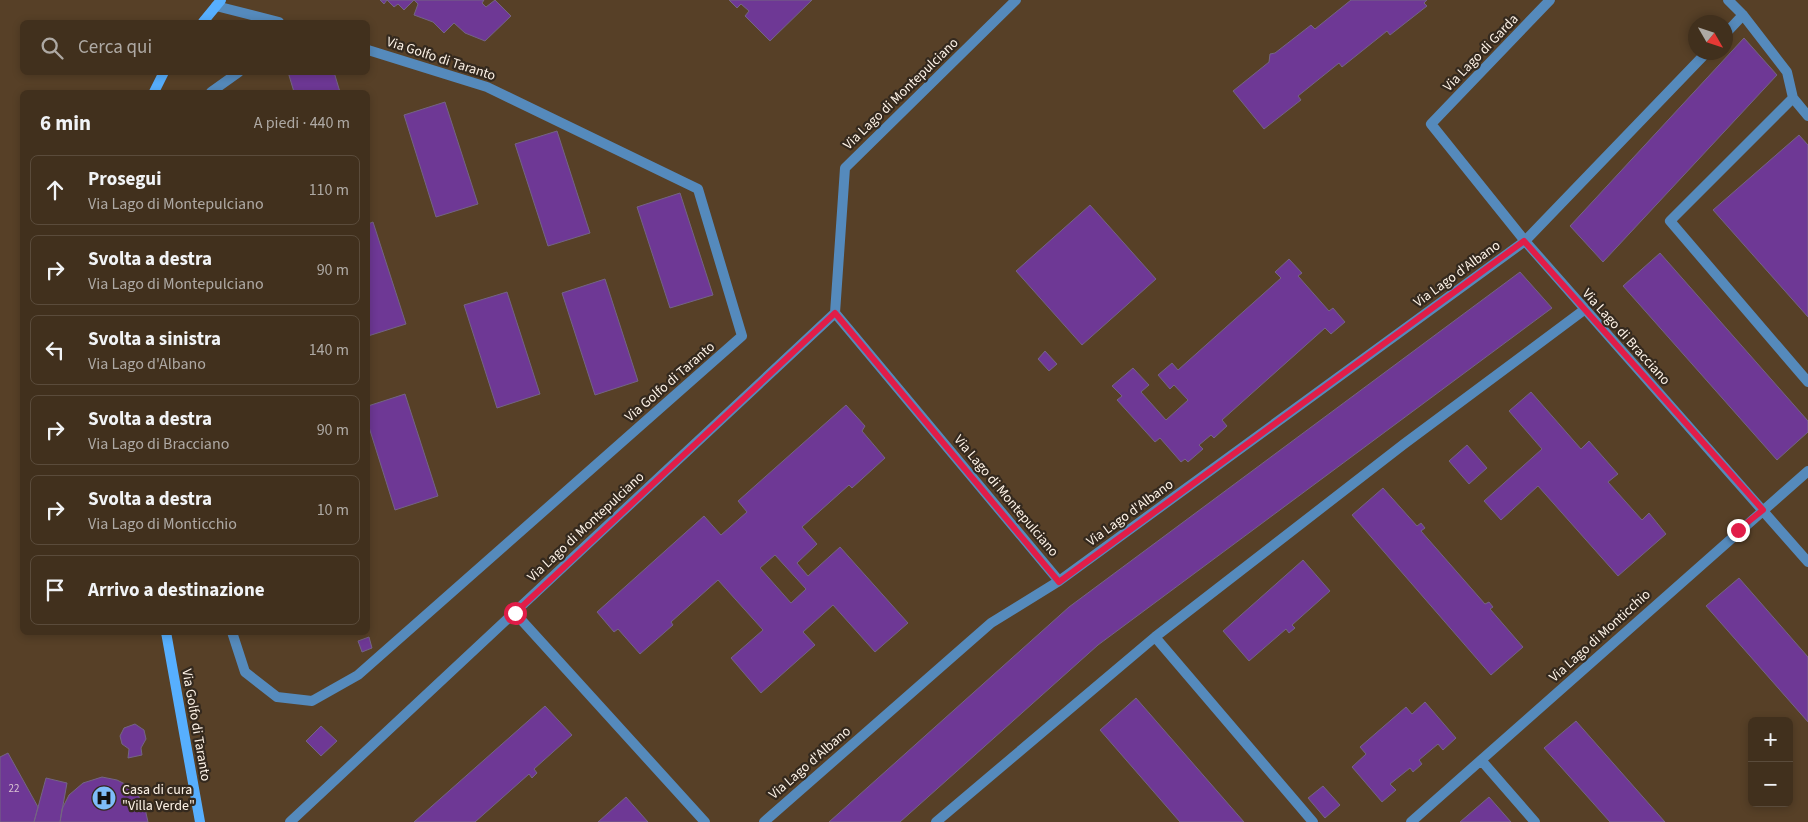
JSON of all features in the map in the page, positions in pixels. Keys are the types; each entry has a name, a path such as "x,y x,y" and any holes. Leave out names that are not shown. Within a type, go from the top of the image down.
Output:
{"street":[{"name":"Via Lago di Montepulciano","path":"290,822 835,313 845,168 1016,0"},
{"name":"Via Lago di Garda","path":"1431,124 1550,0"},
{"path":"1728,0 1743,15 1787,72 1793,98 1808,116"},
{"path":"205,20 218,3 269,20"},
{"path":"1733,26 1743,15"},
{"name":"Via Golfo di Taranto","path":"233,635 245,672 277,697 312,701 358,675 742,336 698,189 487,87 370,51"},
{"name":"Via Lago d'Albano","path":"764,822 991,623 1059,582 1524,241 1699,60"},
{"path":"155,90 162,75"},
{"path":"214,90 235,75"},
{"path":"1793,98 1670,221 1808,382"},
{"name":"Via Lago di Bracciano","path":"1431,124 1524,241 1808,562"},
{"path":"936,822 1155,636 1404,444 1584,310"},
{"name":"Via Lago di Montepulciano","path":"835,313 1059,582"},
{"name":"Via Lago di Monticchio","path":"1411,822 1808,471"},
{"path":"515,613 705,822"},
{"name":"Via Golfo di Taranto","path":"167,635 200,822"},
{"path":"1155,636 1313,822"},
{"path":"1481,760 1535,822"}],"building":[{"path":"387,0 414,0 404,10 398,4 394,7"},
{"path":"414,0 484,0 482,3 486,7 495,0 511,16 485,41 465,33 454,23 444,33 433,22 414,15 418,4"},
{"path":"729,0 812,0 770,41 745,16 749,11 741,4 737,8"},
{"path":"1351,0 1427,0 1424,3 1427,6 1390,35 1387,31 1342,67 1339,63 1298,96 1301,100 1264,129 1233,91 1269,62 1270,54 1275,53 1311,25 1315,29"},
{"path":"1744,38 1777,75 1603,262 1570,226 1724,60 1733,60 1733,50"},
{"path":"289,75 335,75 339,90 293,90"},
{"path":"445,102 478,204 436,217 404,115"},
{"path":"557,131 590,233 548,246 515,144"},
{"path":"1799,135 1808,145 1808,317 1713,210"},
{"path":"680,193 713,295 670,308 637,207"},
{"path":"1090,205 1156,279 1082,345 1016,271"},
{"path":"373,222 406,324 370,335 370,223"},
{"path":"1660,253 1808,421 1808,432 1777,460 1623,286"},
{"path":"1289,259 1302,273 1298,276 1329,311 1333,308 1345,322 1331,334 1325,328 1222,420 1227,426 1214,438 1211,435 1199,445 1203,449 1188,462 1185,459 1181,462 1160,438 1155,442 1117,400 1122,396 1112,386 1133,368 1149,385 1141,392 1166,420 1188,400 1174,385 1170,389 1158,375 1172,363 1178,370 1281,278 1275,272"},
{"path":"1520,272 1552,308 1098,645 900,822 829,822 1069,607"},
{"path":"605,279 638,381 595,395 562,293"},
{"path":"507,292 540,394 497,408 464,305"},
{"path":"1045,351 1057,364 1049,371 1038,359"},
{"path":"1531,392 1581,449 1589,441 1618,474 1608,482 1642,520 1649,513 1666,534 1618,576 1538,486 1501,520 1484,501 1542,449 1509,411"},
{"path":"405,394 438,496 395,510 370,430 370,405"},
{"path":"846,405 865,426 862,431 885,458 852,488 849,485 802,527 817,544 797,563 808,576 840,547 908,623 875,652 833,605 803,632 815,645 761,693 731,658 763,630 718,580 671,622 673,625 640,654 618,629 614,632 597,612 704,516 721,535 747,512 738,501","holes":["775,555 806,589 791,603 760,568"]},
{"path":"1467,445 1487,468 1469,484 1449,461"},
{"path":"1383,488 1417,526 1421,523 1425,528 1421,531 1485,604 1489,602 1493,607 1490,609 1523,647 1491,675 1352,515"},
{"path":"1303,560 1330,591 1292,625 1295,628 1289,633 1286,629 1249,661 1223,631"},
{"path":"1739,578 1808,657 1808,722 1706,606"},
{"path":"369,637 372,648 362,652 358,641"},
{"path":"1136,698 1244,822 1180,822 1100,730"},
{"path":"1425,702 1456,738 1443,750 1438,744 1419,760 1422,764 1413,772 1410,768 1390,784 1396,790 1382,802 1352,767 1366,754 1360,747 1406,707 1412,714"},
{"path":"545,706 572,735 534,769 537,773 532,778 529,774 475,822 414,822"},
{"path":"1576,721 1665,822 1610,822 1544,748"},
{"path":"135,724 144,730 146,739 141,748 142,755 128,758 129,749 122,744 120,736 124,728"},
{"path":"321,726 337,741 321,756 306,741"},
{"path":"8,753 38,807 34,822 0,822 0,757"},
{"name":"Casa di cura \"Villa Verde\"","path":"102,777 117,780 133,788 144,804 148,822 60,822 62,809 69,795 83,783"},
{"path":"46,778 67,783 60,822 34,822"},
{"path":"1323,786 1340,805 1325,818 1308,798"},
{"path":"626,797 648,822 598,822"},
{"path":"1489,797 1511,822 1460,822"}],"place":[{"name":"Casa di cura \"Villa Verde\"","path":"104,798"}],"route":[{"path":"515,613 835,313 1059,582 1524,241 1763,510 1738,530"}]}
